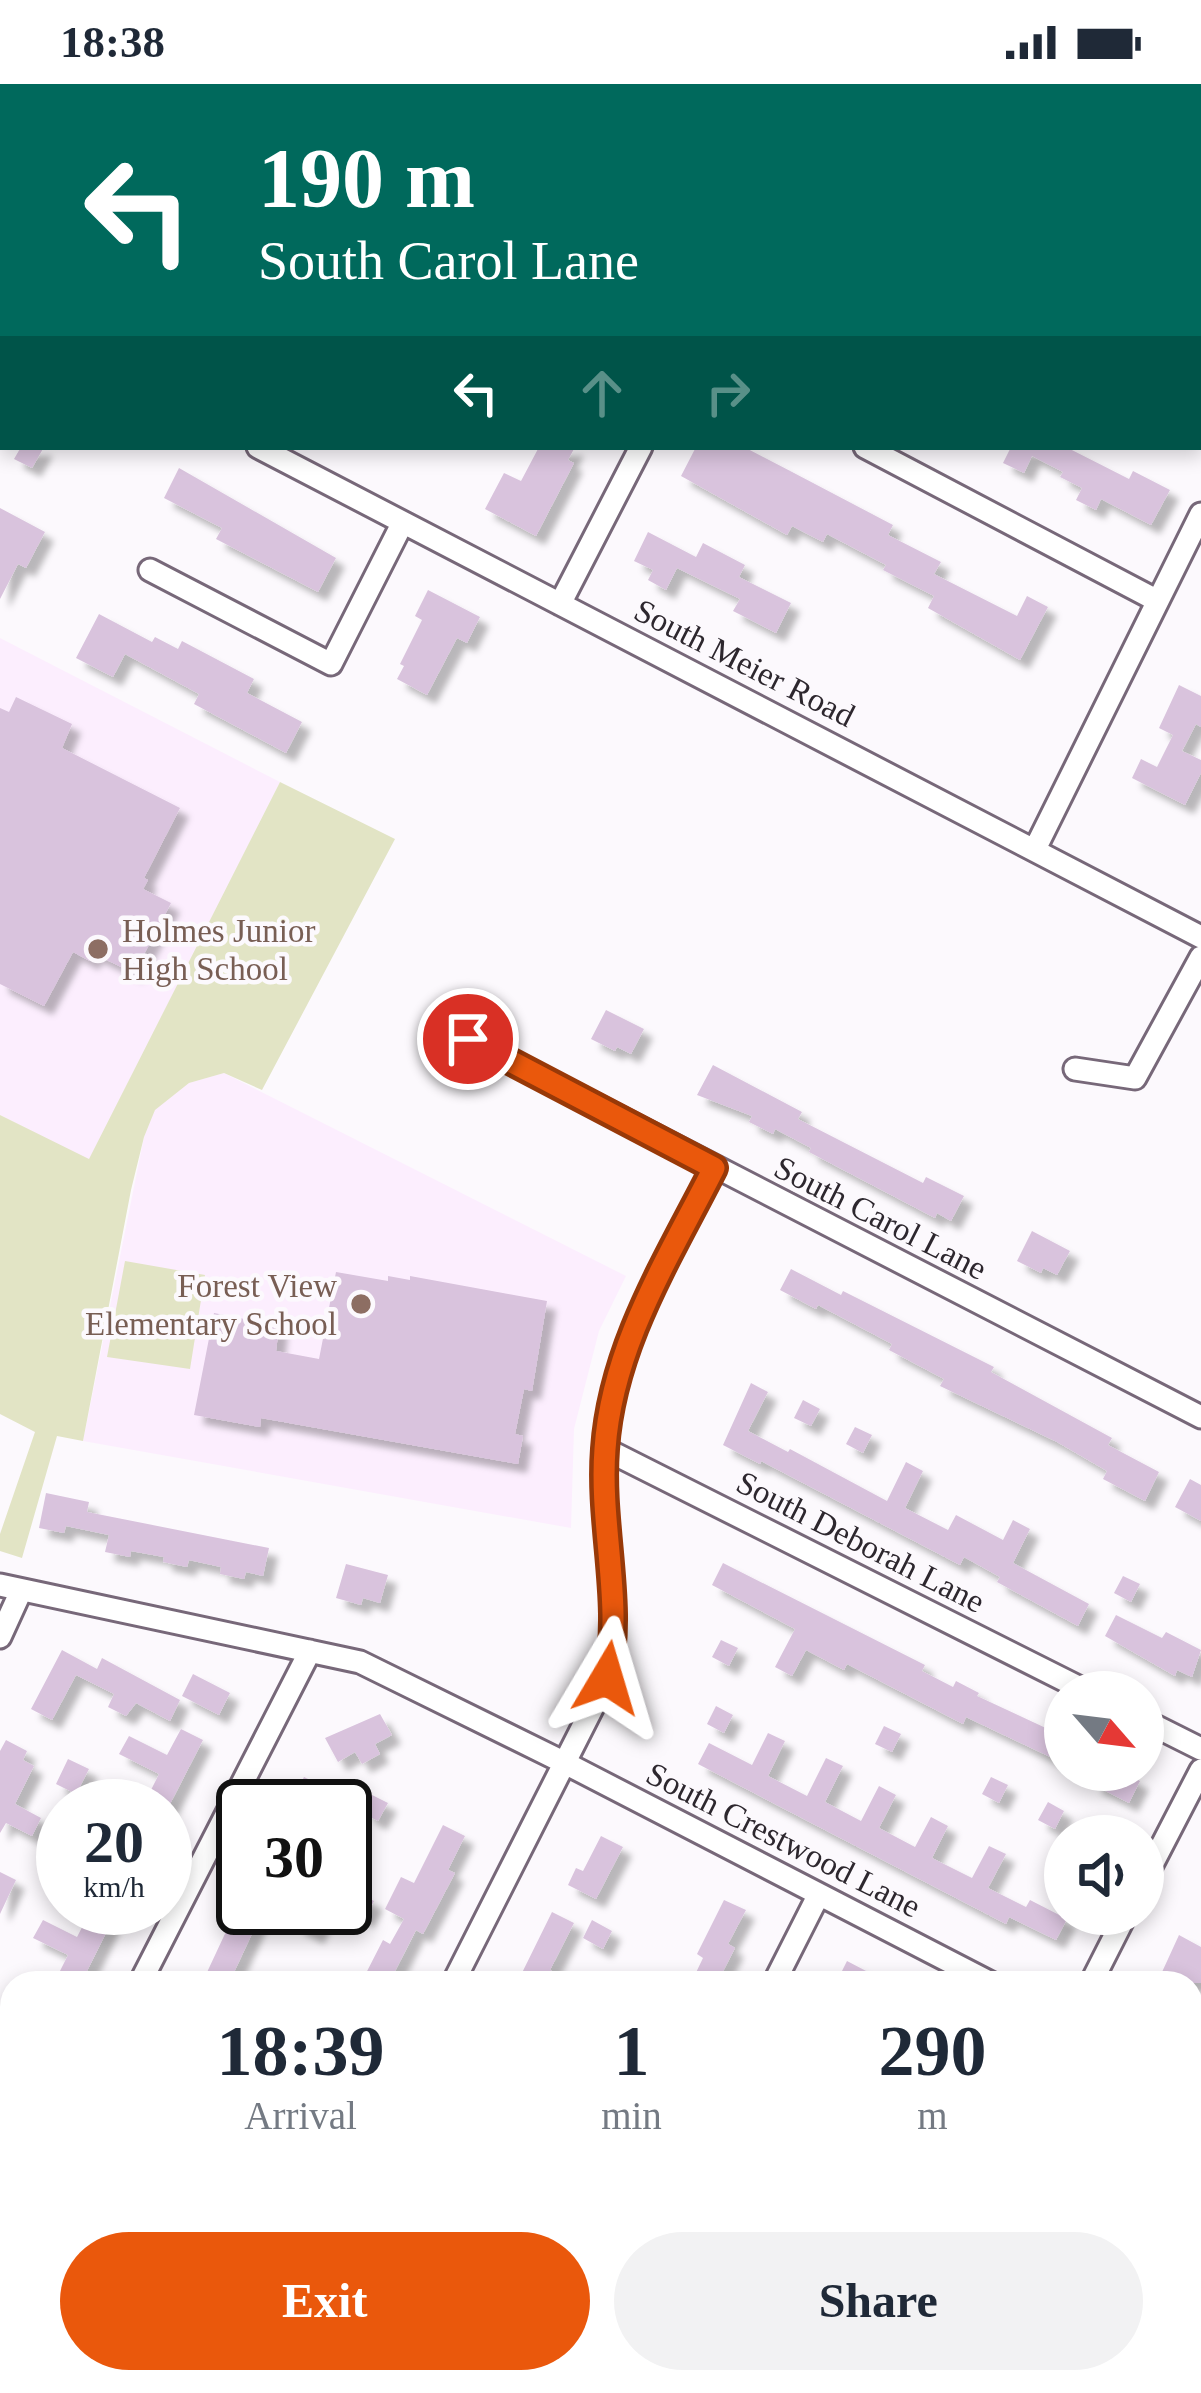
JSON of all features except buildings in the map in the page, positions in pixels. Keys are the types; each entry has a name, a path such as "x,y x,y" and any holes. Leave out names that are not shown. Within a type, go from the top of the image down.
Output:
{"street":[{"path":"1174,84 1190,84"},
{"name":"South Meier Road","path":"263,450 1201,937"},
{"path":"560,604 638,450"},
{"path":"871,450 1156,599"},
{"path":"1035,849 1201,514"},
{"path":"150,570 331,664 403,524"},
{"path":"1076,1070 1135,1078 1201,957"},
{"name":"South Carol Lane","path":"468,1039 1201,1418"},
{"path":"459,1971 598,1703 613,1651 614,1608 604,1531 605,1449 613,1390 634,1323 714,1168"},
{"name":"South Deborah Lane","path":"605,1449 1046,1671"},
{"path":"0,1637 10,1588"},
{"name":"South Crestwood Lane","path":"10,1588 360,1662 565,1762 967,1971"},
{"path":"146,1971 310,1651"},
{"path":"1164,1730 1201,1749"},
{"path":"1164,1841 1201,1770"},
{"path":"780,1971 818,1896"},
{"path":"1096,1971 1115,1935"}],"shaded area":[{"name":"Holmes Junior High School","path":"0,638 280,782 89,1160 0,1115"},
{"name":"Forest View Elementary School","path":"224,1073 626,1276 599,1331 574,1429 571,1528 83,1441 144,1137 155,1109 189,1083"}],"green space":[{"path":"280,782 395,839 262,1090 224,1073 189,1083 155,1110 131,1190 83,1441 57,1436 22,1558 0,1551 0,1534 35,1432 0,1414 0,1115 89,1159"},
{"path":"125,1261 205,1275 190,1369 107,1357"}],"place":[{"name":"Holmes Junior High School","path":"98,949"},
{"name":"Forest View Elementary School","path":"361,1304"}],"route":[{"path":"468,1039 714,1168 634,1323 613,1390 605,1449 604,1531 614,1608 607,1678"}]}
